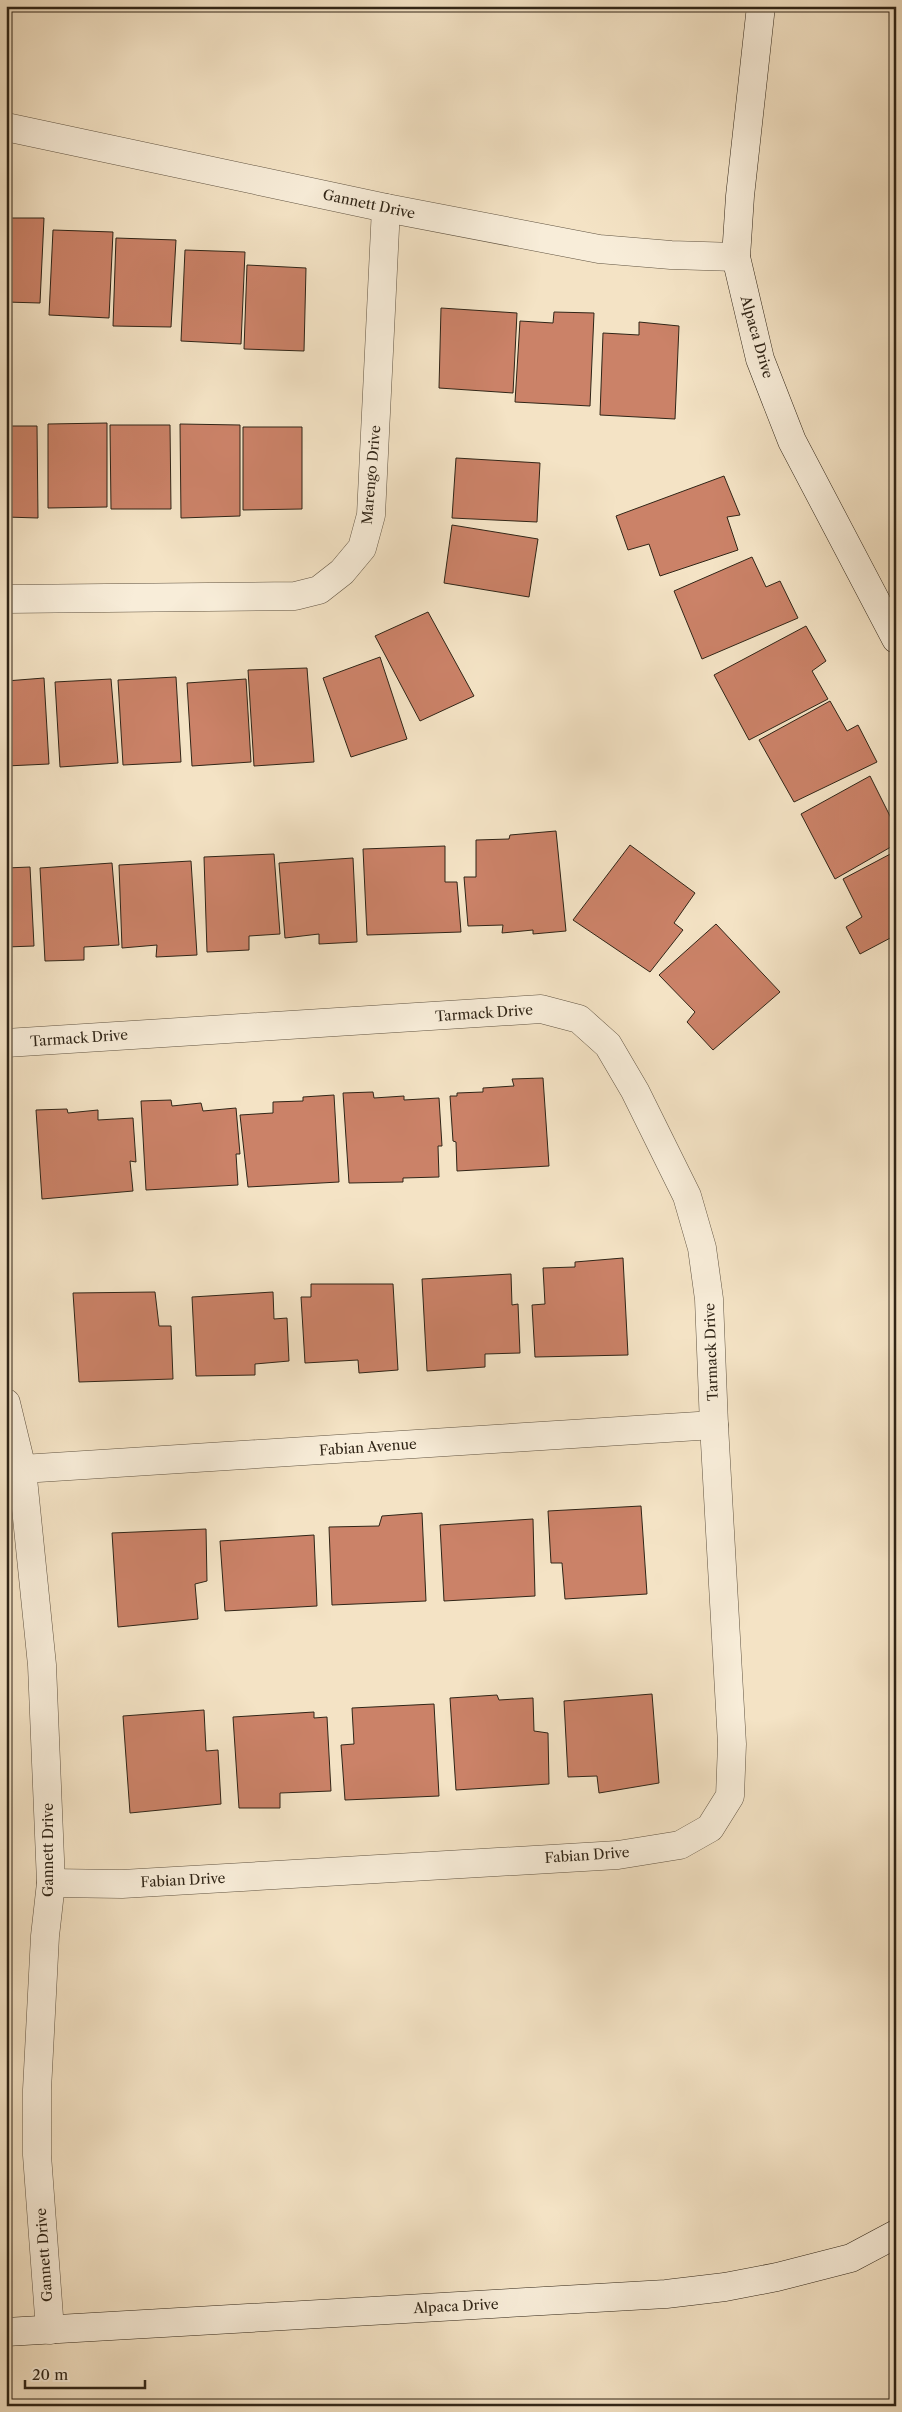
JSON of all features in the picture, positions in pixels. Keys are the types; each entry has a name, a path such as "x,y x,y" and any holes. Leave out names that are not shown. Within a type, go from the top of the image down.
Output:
{"street":[{"name":"Alpaca Drive","path":"760,6 740,196 736,257 760,359 792,440 896,640"},
{"name":"Gannett Drive","path":"6,127 386,208 600,248 671,255 736,257"},
{"name":"Marengo Drive","path":"6,599 295,596 319,590 342,572 362,548 371,515 386,208"},
{"name":"Tarmack Drive","path":"6,1043 540,1010 579,1019 608,1044 635,1091 687,1196 702,1248 709,1300 714,1425"},
{"name":"Gannett Drive","path":"6,1403 22,1469 42,1665 51,1883 45,1936 37,2090 37,2155 50,2330"},
{"name":"Fabian Avenue","path":"22,1469 714,1425"},
{"name":"Fabian Drive","path":"51,1883 122,1884 618,1855 680,1845 710,1828 730,1796 732,1744 714,1425"},
{"name":"Alpaca Drive","path":"6,2332 695,2290 777,2278 851,2258 896,2234"}],"building":[{"path":"6,218 44,218 40,303 6,302"},
{"path":"53,230 113,232 109,318 49,315"},
{"path":"116,238 176,240 171,327 113,326"},
{"path":"185,250 245,252 241,344 181,341"},
{"path":"247,265 306,268 304,351 244,349"},
{"path":"441,308 517,313 513,393 439,388"},
{"path":"554,312 594,313 590,406 515,402 520,321 553,323"},
{"path":"639,322 679,326 675,419 600,415 603,333 639,335"},
{"path":"107,423 107,507 48,508 48,424"},
{"path":"180,424 240,425 240,516 181,518"},
{"path":"110,425 170,425 171,509 111,509"},
{"path":"6,426 37,426 38,518 6,517"},
{"path":"243,427 302,427 302,509 243,510"},
{"path":"456,458 540,463 537,522 452,518"},
{"path":"724,476 740,515 727,517 738,550 660,576 649,544 628,550 616,516"},
{"path":"452,525 538,539 529,597 444,583"},
{"path":"752,557 766,587 780,581 798,618 702,659 674,591"},
{"path":"428,612 474,696 420,721 375,636"},
{"path":"806,626 826,661 812,671 828,699 749,740 714,675"},
{"path":"380,657 407,739 351,757 323,678"},
{"path":"307,668 314,762 254,766 248,670"},
{"path":"176,677 181,762 123,765 118,680"},
{"path":"44,678 49,764 6,766 6,681"},
{"path":"111,679 118,763 60,767 55,682"},
{"path":"246,679 251,762 192,766 187,683"},
{"path":"830,701 847,731 858,725 877,762 794,802 759,740"},
{"path":"870,776 896,828 896,844 835,879 801,814"},
{"path":"556,831 566,931 533,934 533,930 502,933 503,925 468,926 464,877 476,877 476,840 509,839 510,835"},
{"path":"630,845 695,893 674,923 683,930 650,972 573,920"},
{"path":"445,846 445,882 457,882 461,932 367,935 363,849"},
{"path":"896,851 896,935 860,954 846,927 862,917 843,879"},
{"path":"274,854 280,934 249,936 249,950 207,952 204,857"},
{"path":"353,858 357,942 319,944 319,934 285,938 279,863"},
{"path":"191,861 197,955 156,957 157,945 122,948 119,865"},
{"path":"112,863 119,945 84,947 84,960 45,961 40,868"},
{"path":"30,867 34,946 6,947 6,868"},
{"path":"716,924 780,992 713,1050 687,1022 695,1012 659,975"},
{"path":"543,1078 549,1166 457,1171 456,1142 453,1141 450,1096 457,1096 457,1093 483,1092 483,1088 514,1086 512,1079"},
{"path":"373,1092 374,1098 404,1096 404,1100 439,1098 442,1146 438,1146 439,1177 403,1178 403,1182 349,1183 343,1093"},
{"path":"334,1095 339,1182 248,1187 240,1115 273,1113 273,1102 303,1101 303,1097"},
{"path":"171,1100 172,1106 201,1103 203,1111 236,1108 240,1154 236,1154 238,1185 146,1190 141,1101"},
{"path":"67,1109 68,1113 98,1110 98,1120 133,1118 136,1162 130,1161 133,1191 42,1199 36,1110"},
{"path":"623,1258 628,1355 535,1357 532,1305 545,1304 543,1268 575,1267 575,1262"},
{"path":"511,1274 512,1305 518,1304 520,1353 485,1354 485,1367 427,1371 422,1279"},
{"path":"311,1284 393,1284 398,1370 359,1373 358,1360 305,1363 301,1297 311,1297"},
{"path":"155,1292 159,1326 171,1326 173,1379 79,1382 73,1293"},
{"path":"273,1292 274,1319 287,1318 289,1361 255,1364 255,1375 196,1376 192,1297"},
{"path":"641,1506 647,1594 565,1599 562,1563 551,1563 548,1511"},
{"path":"422,1513 426,1601 332,1605 329,1527 379,1526 382,1516"},
{"path":"533,1519 535,1596 444,1601 440,1525"},
{"path":"206,1529 207,1581 195,1584 198,1619 118,1627 112,1533"},
{"path":"314,1535 317,1606 225,1611 220,1541"},
{"path":"652,1694 659,1783 599,1793 597,1776 568,1777 564,1701"},
{"path":"497,1695 499,1700 533,1698 534,1731 548,1733 549,1784 456,1790 450,1698"},
{"path":"434,1704 439,1796 345,1800 341,1745 354,1744 352,1708"},
{"path":"204,1710 206,1751 218,1750 221,1804 130,1813 123,1716"},
{"path":"314,1712 314,1718 327,1717 331,1791 280,1793 280,1808 239,1808 233,1717"}]}
